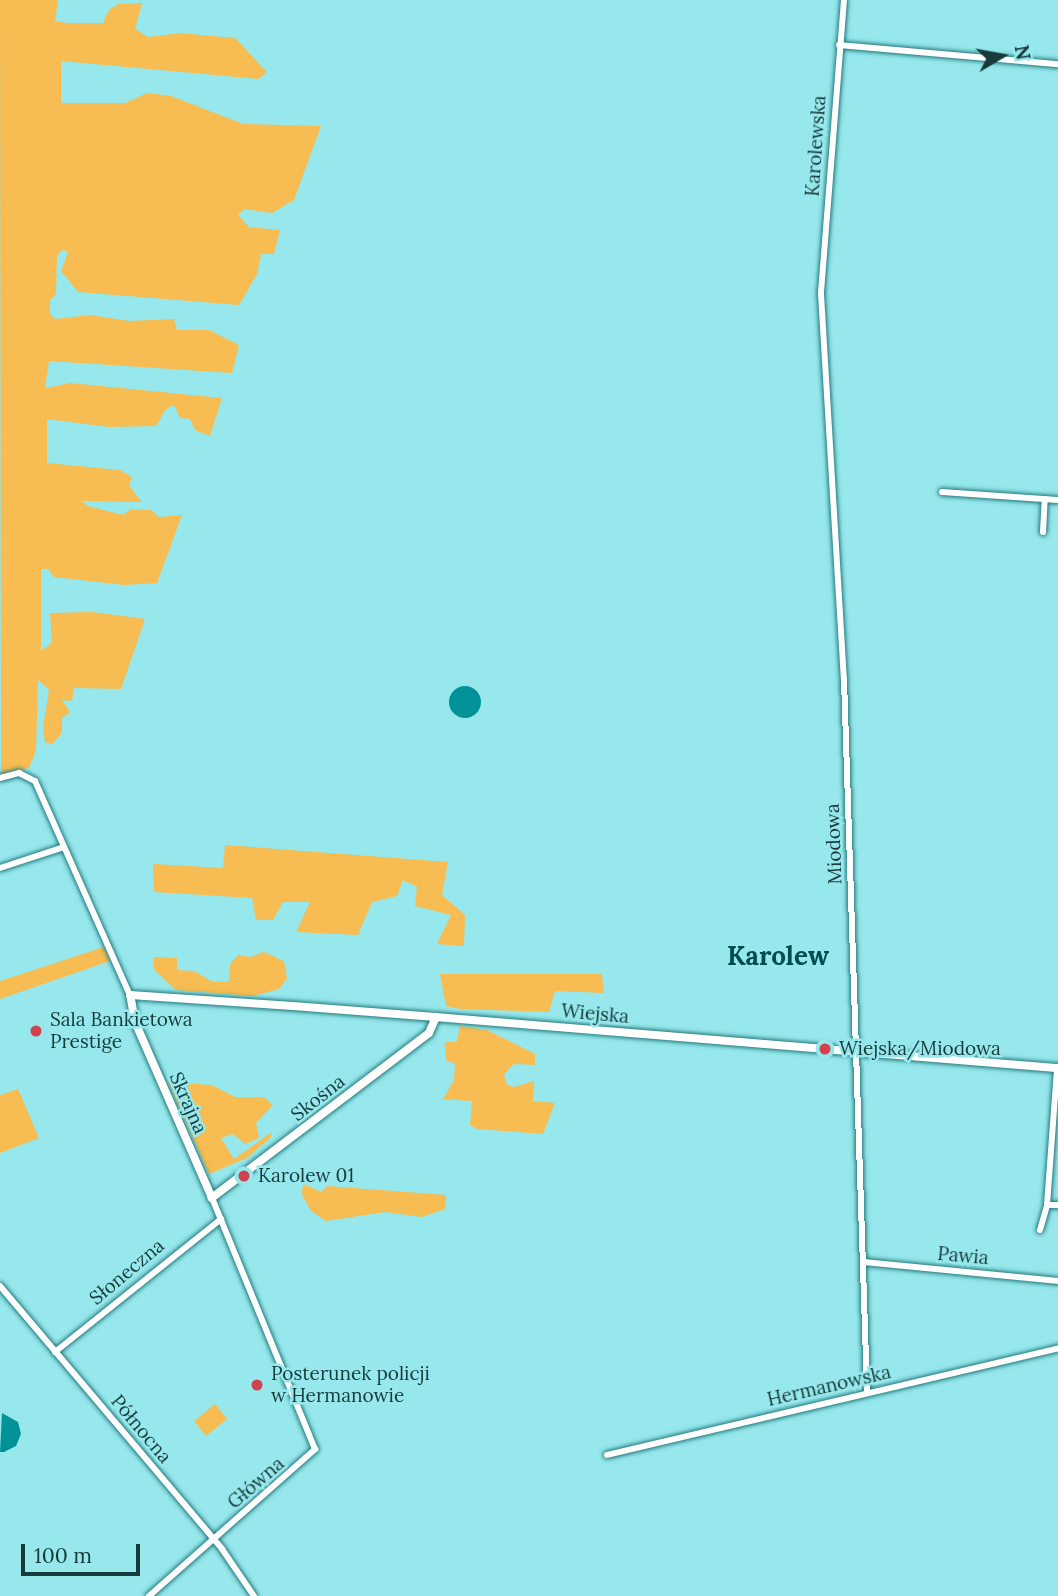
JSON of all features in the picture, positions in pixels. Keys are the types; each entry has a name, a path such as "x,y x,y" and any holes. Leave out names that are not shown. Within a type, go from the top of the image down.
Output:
{"street":[{"name":"Karolewska","path":"821,294 844,0"},
{"path":"839,45 1058,64"},
{"name":"Miodowa","path":"821,294 859,1052 867,1393"},
{"path":"942,492 1058,500"},
{"path":"1044,532 1045,499"},
{"name":"Skrajna","path":"0,778 29,776 64,847 130,995 135,1023 212,1198 315,1446"},
{"path":"0,868 64,847"},
{"name":"Wiejska","path":"130,995 1058,1068"},
{"name":"Skośna","path":"212,1198 426,1035 436,1017"},
{"path":"1040,1230 1048,1205 1058,1068"},
{"path":"1048,1205 1058,1205"},
{"name":"Słoneczna","path":"55,1352 220,1219"},
{"name":"Pawia","path":"864,1262 1058,1281"},
{"name":"Północna","path":"0,1286 214,1540 254,1596"},
{"name":"Hermanowska","path":"607,1455 1058,1348"},
{"name":"Główna","path":"149,1596 312,1455 315,1446"}],"shaded area":[{"path":"0,0 58,0 55,21 67,23 103,23 109,10 118,4 142,3 135,29 148,37 180,33 235,38 267,72 258,79 61,61 61,103 125,103 147,93 171,96 243,124 321,126 294,200 272,213 244,209 238,215 249,227 280,230 274,254 261,254 257,274 239,305 78,292 61,271 68,252 62,250 57,256 56,294 50,300 50,314 55,319 90,315 129,321 174,319 177,330 209,330 239,345 232,373 49,361 45,388 70,383 222,398 210,436 195,430 190,419 180,418 174,405 166,409 156,426 109,427 47,419 47,463 120,470 132,477 129,486 142,502 81,501 88,506 123,515 131,509 151,510 159,517 182,515 157,583 124,585 54,577 48,569 41,569 41,651 52,643 50,613 92,612 145,619 121,689 74,688 72,701 62,700 70,712 62,718 62,733 52,744 45,742 43,727 49,690 38,680 36,750 29,768 1,774"},
{"path":"225,845 448,862 442,895 465,915 464,946 437,944 451,915 415,906 417,887 403,880 397,896 372,902 358,935 296,932 310,902 283,902 273,920 256,920 252,898 154,892 153,864 223,868"},
{"path":"104,947 110,961 0,999 0,981"},
{"path":"264,952 284,961 287,979 279,989 253,996 176,990 154,970 153,957 177,958 177,970 194,971 213,982 229,981 230,964 238,955 251,957"},
{"path":"440,974 602,974 604,993 555,991 549,1012 460,1009 446,1006"},
{"path":"460,1026 487,1030 535,1054 535,1065 514,1064 504,1074 507,1085 514,1087 534,1081 533,1101 555,1103 543,1134 477,1129 470,1125 472,1101 443,1099 454,1080 455,1064 446,1060 445,1042 457,1042"},
{"path":"168,1082 212,1085 235,1097 264,1097 273,1105 256,1123 259,1138 245,1144 233,1134 221,1138 234,1159 272,1132 271,1137 247,1158 209,1174"},
{"path":"18,1089 39,1138 0,1153 0,1095"},
{"path":"304,1184 321,1192 327,1186 446,1195 445,1209 422,1217 385,1212 326,1221 311,1211 301,1193"},
{"path":"215,1404 227,1419 206,1436 194,1421"}],"water":[{"path":"465,686 476,691 481,702 476,713 465,718 454,713 449,702 454,691"},
{"path":"2,1413 18,1422 21,1434 16,1446 0,1452"}],"place":[{"name":"Sala Bankietowa Prestige","path":"36,1031"},
{"name":"Wiejska/Miodowa","path":"825,1049"},
{"name":"Karolew 01","path":"244,1176"},
{"name":"Posterunek policji w Hermanowie","path":"257,1385"}],"district":[{"name":"Karolew","path":"778,956"}]}
